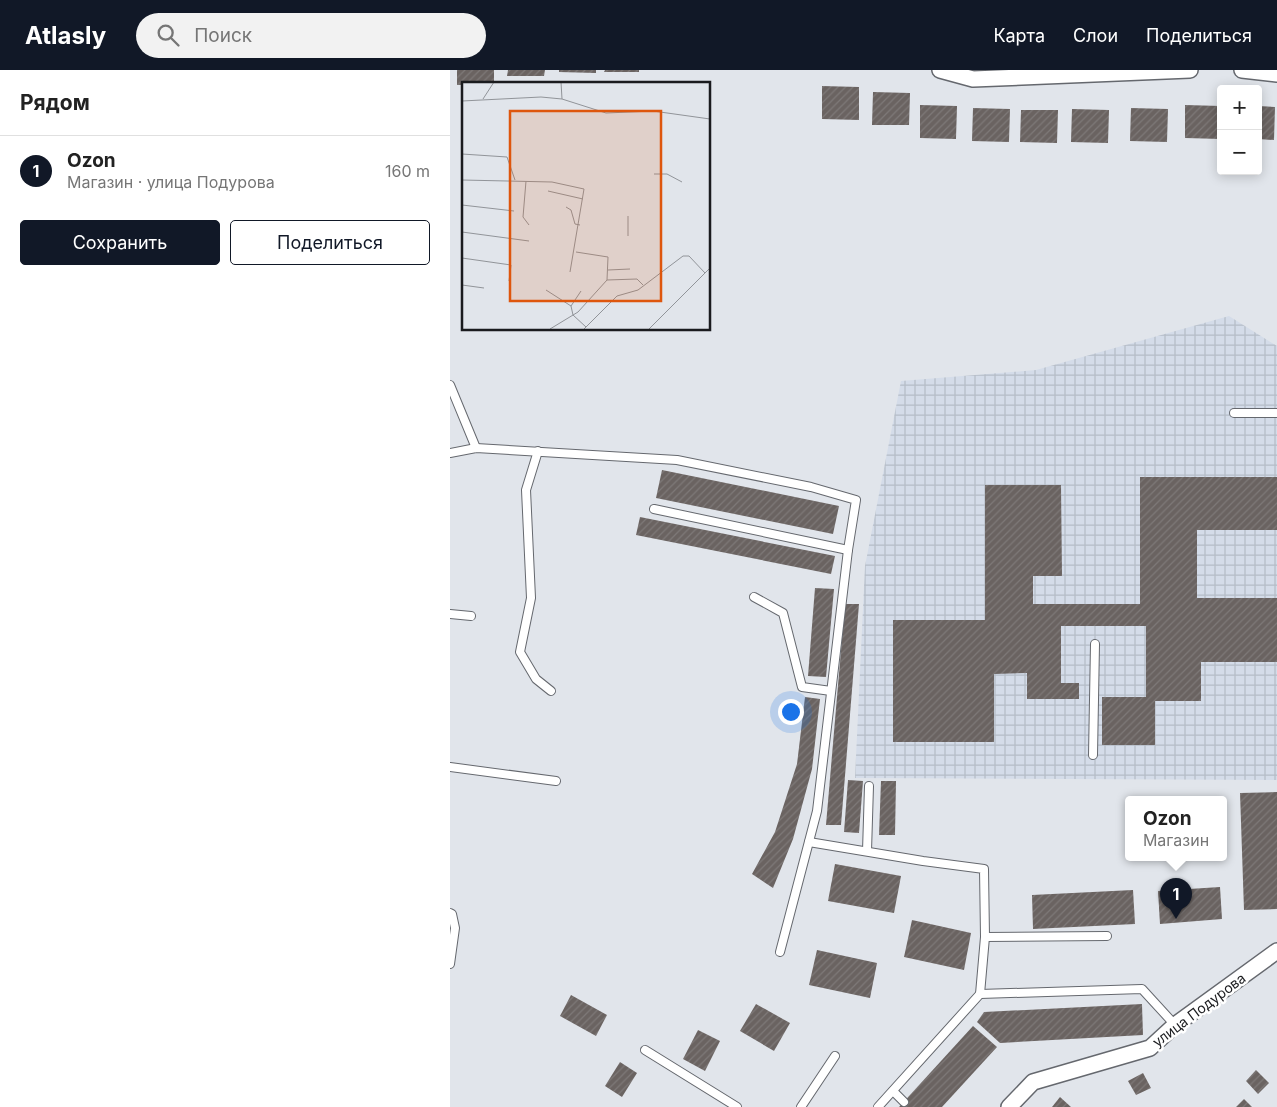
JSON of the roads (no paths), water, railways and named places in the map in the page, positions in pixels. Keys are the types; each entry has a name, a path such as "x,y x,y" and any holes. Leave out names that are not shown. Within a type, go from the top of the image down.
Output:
{"street":[{"path":"940,70 973,79 1190,70"},
{"path":"1242,70 1277,74"},
{"name":"улица Подурова","path":"1009,1107 1033,1082 1150,1048 1175,1025 1277,951"}],"lane":[{"path":"450,385 476,448"},
{"path":"1234,413 1277,413"},
{"path":"450,453 476,448 677,460 811,487 856,500 848,550 817,811 780,952"},
{"path":"538,451 526,490 531,598 520,652 536,678 552,692"},
{"path":"654,509 848,550"},
{"path":"754,597 783,613 802,687 831,692"},
{"path":"450,614 471,616"},
{"path":"1093,755 1095,644"},
{"path":"450,767 556,781"},
{"path":"867,851 869,786"},
{"path":"809,842 984,869 985,937 980,994 878,1107"},
{"path":"450,913 452,914 455,928 450,964"},
{"path":"985,937 1108,936"},
{"path":"980,994 1142,989 1175,1025"},
{"path":"645,1050 737,1107"},
{"path":"801,1107 835,1056"},
{"path":"893,1091 904,1102"}],"place":[{"name":"Ozon","path":"1176,919"}]}
